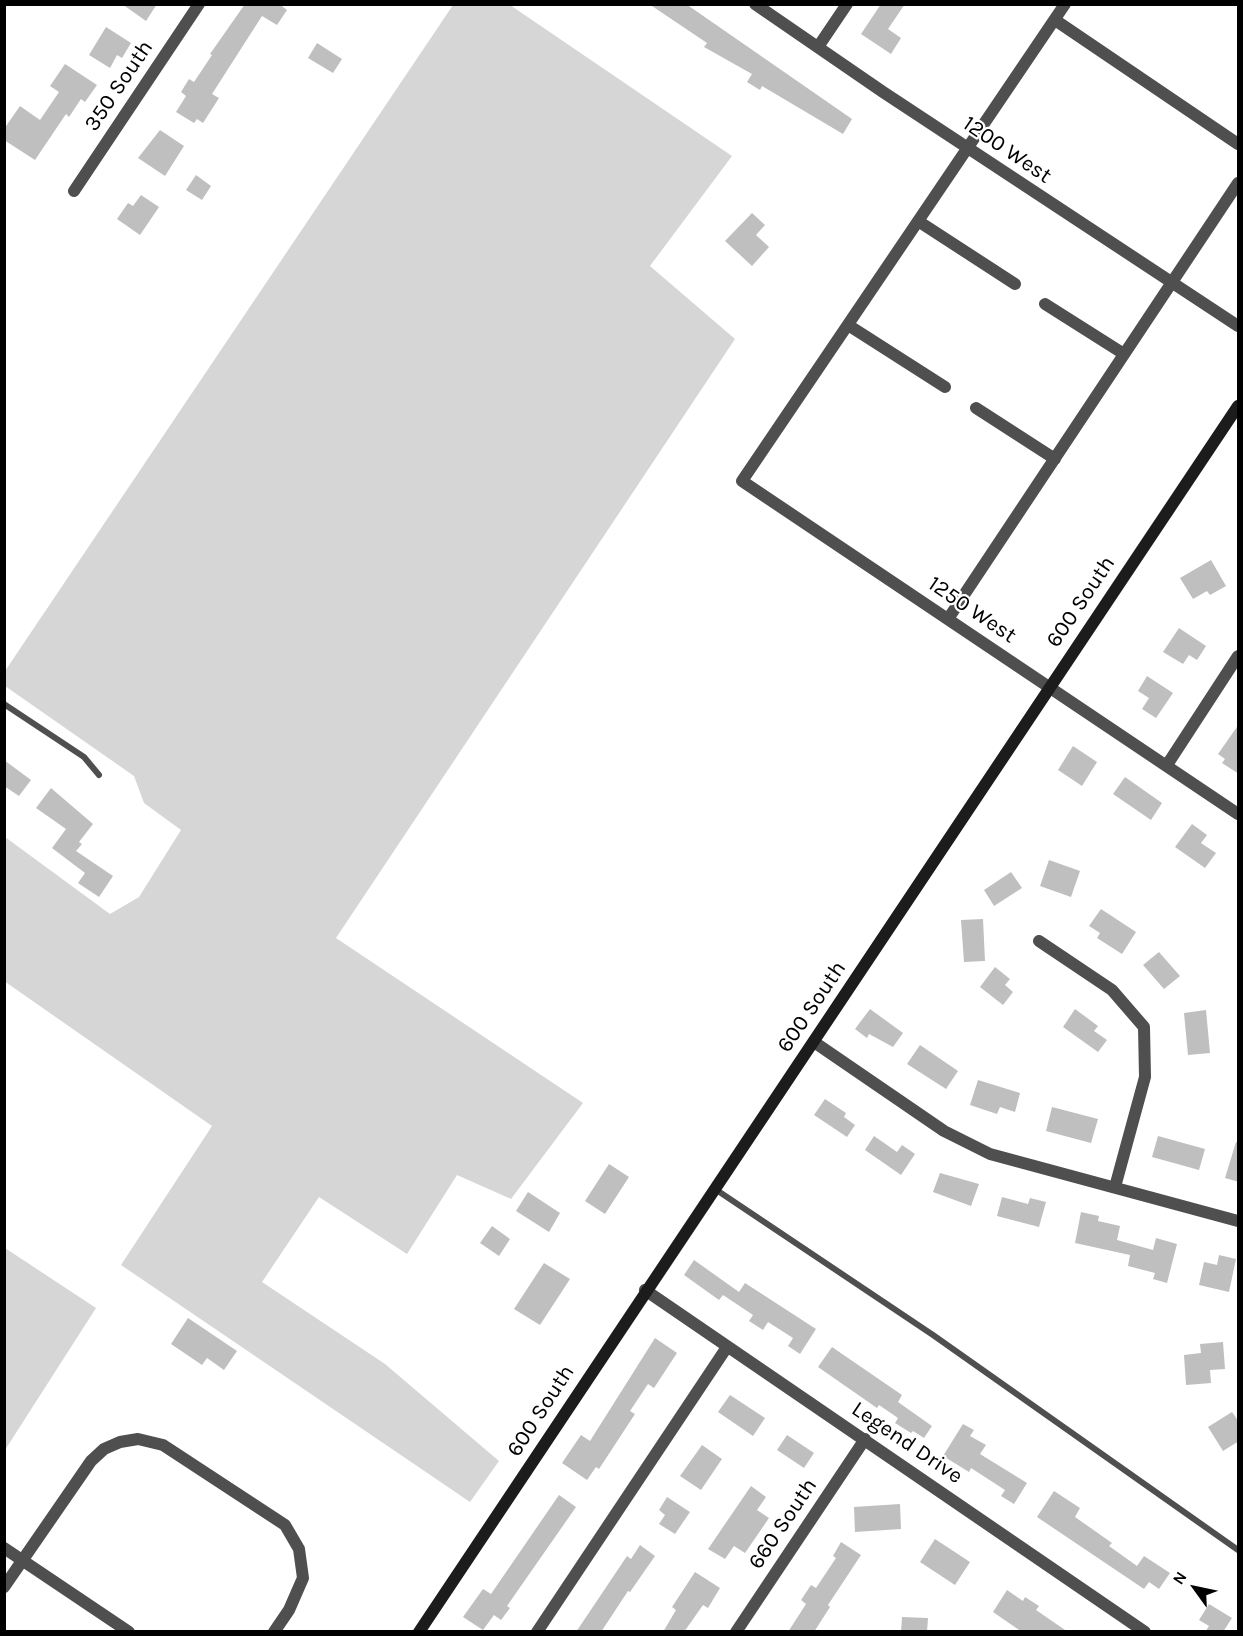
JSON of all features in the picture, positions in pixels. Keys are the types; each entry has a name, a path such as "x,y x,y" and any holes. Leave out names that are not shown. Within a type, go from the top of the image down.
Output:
{"main road":[{"name":"600 South","path":"418,1632 1239,406"}],"street":[{"name":"350 South","path":"74,191 199,4"},
{"name":"1200 West","path":"755,4 1171,284 1239,326"},
{"path":"818,47 847,4"},
{"path":"945,387 848,325 1065,4"},
{"path":"1054,20 1239,144"},
{"path":"948,620 1239,183"},
{"path":"918,221 1016,284"},
{"path":"1045,304 1124,354"},
{"name":"1250 West","path":"848,325 742,481 1239,814"},
{"path":"976,408 1055,459"},
{"path":"1167,765 1239,656"},
{"path":"1039,941 1112,990 1144,1027 1144,1077 1115,1187"},
{"path":"814,1042 944,1131 990,1154 1239,1221"},
{"name":"Legend Drive","path":"645,1290 1145,1632"},
{"path":"537,1632 727,1347"},
{"path":"4,1587 91,1461 104,1449 120,1442 138,1439 163,1445 285,1525 298,1549 303,1578 289,1611 274,1632"},
{"name":"660 South","path":"736,1632 865,1439"},
{"path":"4,1548 129,1632"}],"lane":[{"path":"4,704 84,757 99,775"},
{"path":"714,1188 933,1335 1239,1550"}],"shaded area":[{"path":"453,5 510,5 732,156 650,266 735,339 336,938 583,1103 511,1199 457,1175 407,1254 319,1197 262,1282 385,1364 499,1461 470,1502 121,1265 212,1126 4,981 5,837 110,914 139,897 181,830 144,803 134,776 5,686 5,671"},
{"path":"5,1248 96,1308 5,1450"}],"building":[{"path":"122,4 157,4 146,21"},
{"path":"245,4 279,4 287,10 277,25 262,16 212,94 219,98 203,123 197,119 194,123 176,112 186,96 181,92 189,79 194,82 212,55 210,54"},
{"path":"649,4 686,4 852,119 843,134 762,86 760,90 747,82 752,74 704,47 707,43"},
{"path":"881,4 905,4 888,29 901,38 891,54 861,34"},
{"path":"106,27 131,43 122,58 117,55 110,68 89,55"},
{"path":"317,43 342,59 333,73 308,58"},
{"path":"65,64 97,85 85,102 81,99 69,117 66,114 35,160 4,140 4,129 20,106 40,120 59,92 50,86"},
{"path":"160,130 184,146 165,176 138,158"},
{"path":"196,175 211,186 202,200 186,190"},
{"path":"141,195 159,207 140,235 117,219 128,203 133,206"},
{"path":"752,213 765,225 756,235 769,247 752,266 725,241"},
{"path":"1211,560 1226,586 1210,595 1207,591 1193,599 1180,578"},
{"path":"1179,628 1206,646 1197,660 1189,655 1183,664 1163,652"},
{"path":"1147,676 1173,693 1156,718 1142,709 1149,698 1138,691"},
{"path":"1239,724 1239,774 1222,763 1225,759 1218,754"},
{"path":"1073,746 1097,762 1082,786 1058,770"},
{"path":"4,760 31,780 19,796 4,786"},
{"path":"1125,777 1162,803 1151,820 1113,794"},
{"path":"51,788 93,824 79,842 82,844 76,851 113,876 99,897 78,883 85,873 52,848 66,829 36,808"},
{"path":"1192,824 1207,835 1201,843 1216,853 1205,868 1175,847"},
{"path":"1049,860 1080,871 1071,897 1040,886"},
{"path":"1011,872 1022,888 994,906 984,890"},
{"path":"1101,909 1136,932 1122,954 1097,938 1100,933 1089,926"},
{"path":"983,919 985,961 964,962 961,920"},
{"path":"1159,952 1180,976 1164,989 1143,965"},
{"path":"995,967 1010,979 1005,985 1013,992 1003,1005 980,987"},
{"path":"870,1009 903,1033 893,1047 869,1034 867,1038 855,1029"},
{"path":"1075,1009 1098,1026 1094,1031 1107,1040 1098,1052 1063,1027"},
{"path":"1206,1010 1210,1053 1188,1055 1184,1013"},
{"path":"920,1045 958,1071 946,1089 907,1064"},
{"path":"978,1080 1020,1093 1015,1112 1000,1107 997,1114 970,1105"},
{"path":"825,1099 846,1113 844,1117 855,1125 847,1137 814,1115"},
{"path":"1052,1107 1098,1119 1091,1143 1046,1131"},
{"path":"874,1136 897,1152 902,1145 915,1154 901,1175 865,1150"},
{"path":"1158,1136 1205,1149 1199,1170 1152,1157"},
{"path":"1236,1142 1239,1143 1239,1182 1225,1178"},
{"path":"609,1164 629,1177 605,1214 585,1201"},
{"path":"940,1173 979,1184 971,1206 933,1192"},
{"path":"528,1192 560,1213 549,1232 516,1211"},
{"path":"1002,1197 1028,1204 1030,1198 1046,1202 1039,1227 997,1216"},
{"path":"1081,1212 1099,1216 1098,1221 1120,1226 1117,1240 1153,1250 1156,1238 1177,1244 1167,1283 1153,1279 1155,1273 1128,1266 1130,1255 1075,1243"},
{"path":"492,1226 510,1239 499,1256 480,1243"},
{"path":"1219,1255 1236,1259 1229,1292 1199,1285 1204,1262 1217,1265"},
{"path":"694,1260 739,1292 745,1283 816,1329 800,1354 788,1346 793,1338 768,1322 763,1330 749,1321 753,1315 723,1295 719,1300 684,1275"},
{"path":"544,1263 570,1279 540,1325 514,1309"},
{"path":"188,1318 237,1351 224,1370 207,1358 202,1365 171,1344"},
{"path":"655,1338 677,1353 654,1388 648,1384 630,1411 635,1414 599,1469 596,1467 587,1480 562,1463 581,1435 590,1441"},
{"path":"1223,1342 1225,1369 1210,1370 1211,1383 1186,1385 1184,1355 1201,1353 1200,1344"},
{"path":"832,1347 902,1395 898,1402 932,1426 924,1438 895,1423 898,1418 879,1405 877,1408 818,1367"},
{"path":"730,1395 765,1418 753,1436 718,1412"},
{"path":"1232,1412 1239,1422 1239,1441 1223,1451 1208,1427"},
{"path":"963,1424 974,1430 970,1436 986,1445 980,1454 1027,1483 1014,1504 1001,1496 1005,1490 971,1468 969,1472 943,1456"},
{"path":"787,1435 814,1453 804,1468 777,1450"},
{"path":"702,1445 722,1459 701,1490 680,1476"},
{"path":"751,1486 766,1497 757,1510 769,1518 745,1553 734,1546 725,1559 708,1549"},
{"path":"1054,1491 1080,1508 1075,1517 1112,1543 1109,1546 1137,1566 1144,1556 1170,1573 1159,1589 1149,1582 1144,1589 1037,1517"},
{"path":"559,1495 576,1507 507,1606 510,1608 501,1620 494,1615 483,1630 463,1617 483,1589 491,1594"},
{"path":"667,1497 690,1512 675,1534 659,1524 665,1515 659,1510"},
{"path":"900,1504 901,1529 855,1532 854,1507"},
{"path":"935,1539 970,1562 955,1585 920,1562"},
{"path":"841,1542 861,1555 828,1605 830,1607 814,1632 788,1632 806,1604 801,1600 811,1585 816,1588 836,1558 833,1556"},
{"path":"640,1545 655,1556 601,1632 576,1632 627,1556 631,1559"},
{"path":"695,1572 720,1588 708,1608 703,1605 684,1632 663,1632 676,1610 672,1607"},
{"path":"1007,1590 1023,1601 1025,1597 1039,1606 1036,1610 1068,1632 1022,1632 993,1612"},
{"path":"1209,1604 1232,1618 1223,1632 1205,1632 1209,1626 1199,1620"},
{"path":"902,1617 928,1618 927,1632 901,1632"}]}
